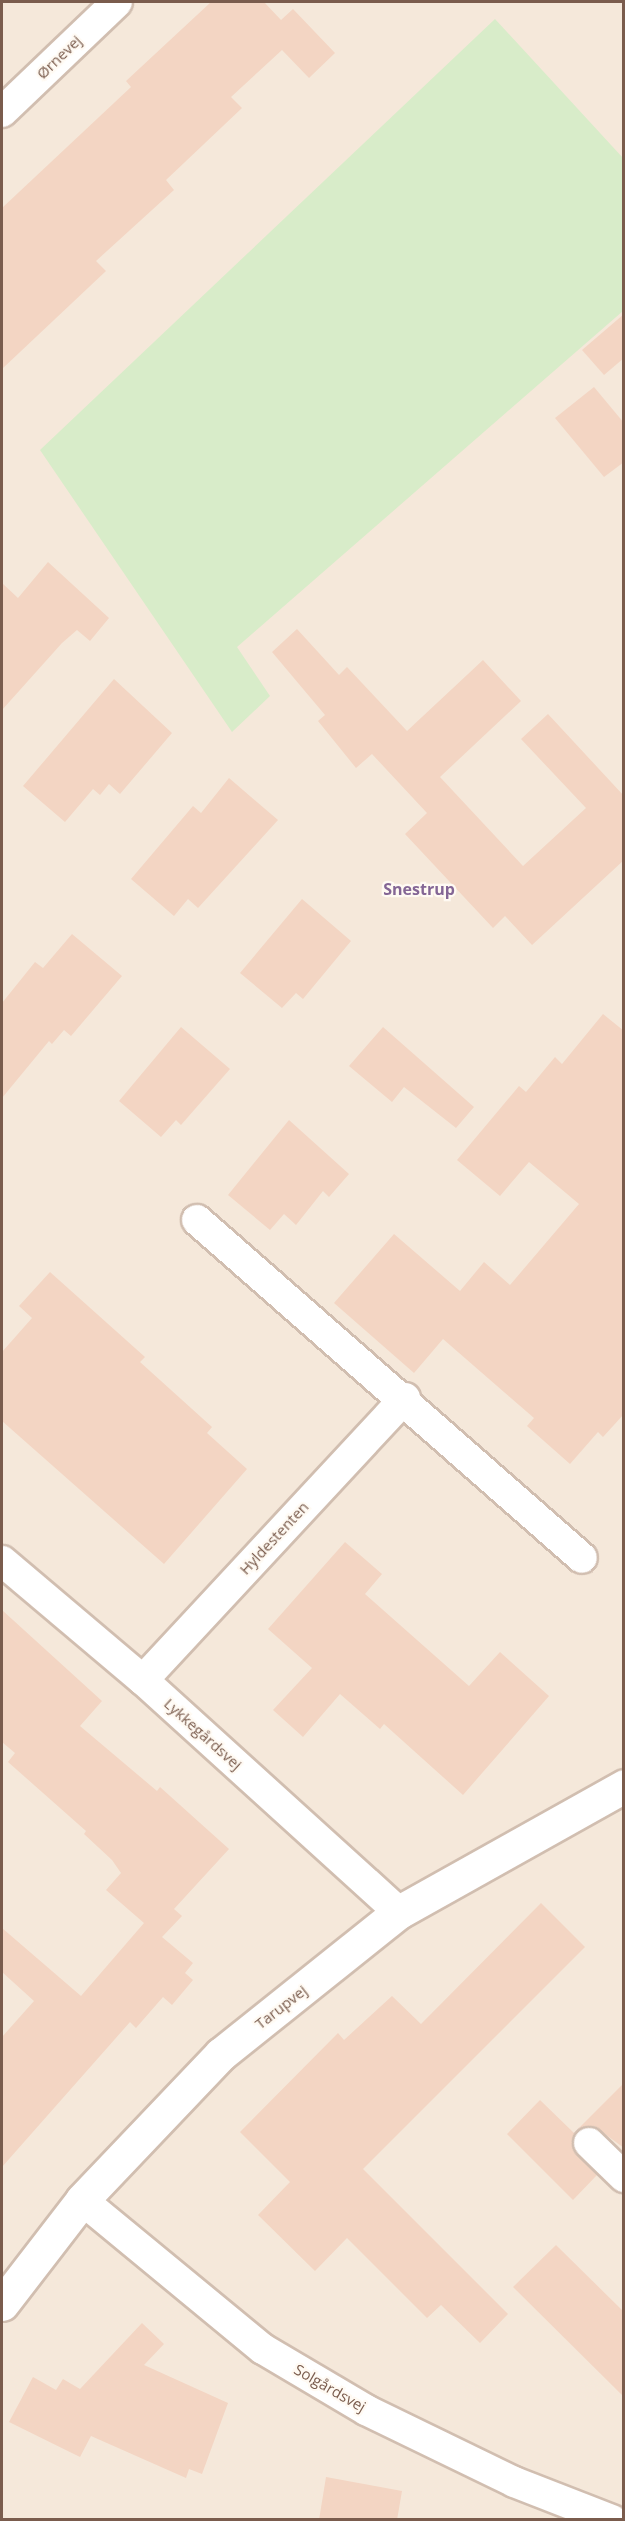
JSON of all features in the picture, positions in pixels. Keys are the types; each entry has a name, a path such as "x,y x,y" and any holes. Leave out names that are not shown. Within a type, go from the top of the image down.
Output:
{"street":[{"name":"Ørnevej","path":"2,112 117,2"},
{"path":"197,1220 405,1398 582,1558"},
{"name":"Hyldestenten","path":"143,1680 405,1398"},
{"name":"Lykkegårdsvej","path":"2,1561 143,1680 399,1912"},
{"name":"Tarupvej","path":"2,2304 82,2200 221,2054 399,1912 624,1786"},
{"path":"589,2143 624,2177"},
{"name":"Solgårdsvej","path":"82,2200 263,2349 366,2410 514,2482 612,2520"}],"shaded area":[{"name":"Snestrup","path":"2,2 623,2 623,2519 2,2520"}],"green space":[{"path":"495,19 623,158 623,311 237,647 270,696 232,732 40,450"}],"building":[{"path":"211,2 264,2 281,20 293,9 335,53 309,78 282,50 231,97 242,108 166,180 174,190 96,261 106,271 2,369 2,208 131,87 126,81"},
{"path":"624,314 624,358 604,375 582,350"},
{"path":"594,387 624,423 624,462 604,477 555,418"},
{"path":"48,562 109,618 90,641 77,630 62,643 2,710 2,583 18,598"},
{"path":"297,629 339,675 347,667 407,731 483,660 521,701 440,777 523,866 586,808 521,739 548,714 624,796 624,860 532,945 505,916 493,928 405,834 427,813 372,754 356,768 318,721 325,715 272,652"},
{"path":"114,679 172,733 120,794 109,784 100,795 93,789 65,822 23,786"},
{"path":"229,778 278,820 198,908 188,899 174,916 131,879 193,806 201,813"},
{"path":"302,899 351,941 303,999 296,993 282,1008 240,973"},
{"path":"72,934 122,976 71,1036 64,1030 52,1044 49,1041 2,1098 2,1003 35,962 43,968"},
{"path":"603,1014 624,1031 624,1414 603,1437 598,1432 570,1464 527,1426 534,1418 443,1339 414,1373 334,1303 394,1234 460,1291 484,1262 510,1285 579,1204 529,1162 500,1196 457,1160 519,1086 526,1092 555,1057 562,1064"},
{"path":"181,1027 230,1069 181,1125 176,1120 161,1137 119,1101"},
{"path":"383,1027 474,1107 456,1128 404,1087 392,1102 349,1066"},
{"path":"289,1120 349,1174 329,1197 323,1191 296,1225 284,1214 270,1230 228,1195"},
{"path":"50,1272 145,1357 140,1362 212,1427 207,1433 247,1469 164,1564 2,1421 2,1352 32,1318 19,1306"},
{"path":"345,1542 382,1574 365,1594 469,1686 500,1652 549,1696 463,1795 384,1724 380,1729 340,1694 303,1737 273,1710 312,1668 268,1629"},
{"path":"2,1610 102,1701 80,1726 157,1791 160,1787 229,1849 174,1909 182,1916 162,1937 193,1963 185,1973 193,1980 172,2005 163,1997 136,2028 130,2022 2,2167 2,2037 34,2001 2,1972 2,1928 81,1996 144,1923 106,1890 121,1873 112,1860 84,1834 86,1831 8,1762 15,1753 2,1742"},
{"path":"541,1903 585,1947 363,2169 508,2314 480,2343 441,2305 427,2318 347,2238 315,2271 258,2215 290,2182 240,2132 338,2033 344,2040 392,1996 421,2024"},
{"path":"624,2083 624,2148 594,2126 576,2131"},
{"path":"540,2100 574,2133 576,2131 573,2148 597,2175 573,2200 507,2134"},
{"path":"556,2245 624,2312 624,2397 513,2287"},
{"path":"142,2323 164,2344 144,2365 228,2403 202,2474 189,2469 186,2478 91,2436 80,2457 9,2422 33,2377 56,2390 63,2379 80,2389"},
{"path":"326,2477 402,2491 397,2520 319,2520"}],"district":[{"name":"Snestrup","path":"419,889"}]}
